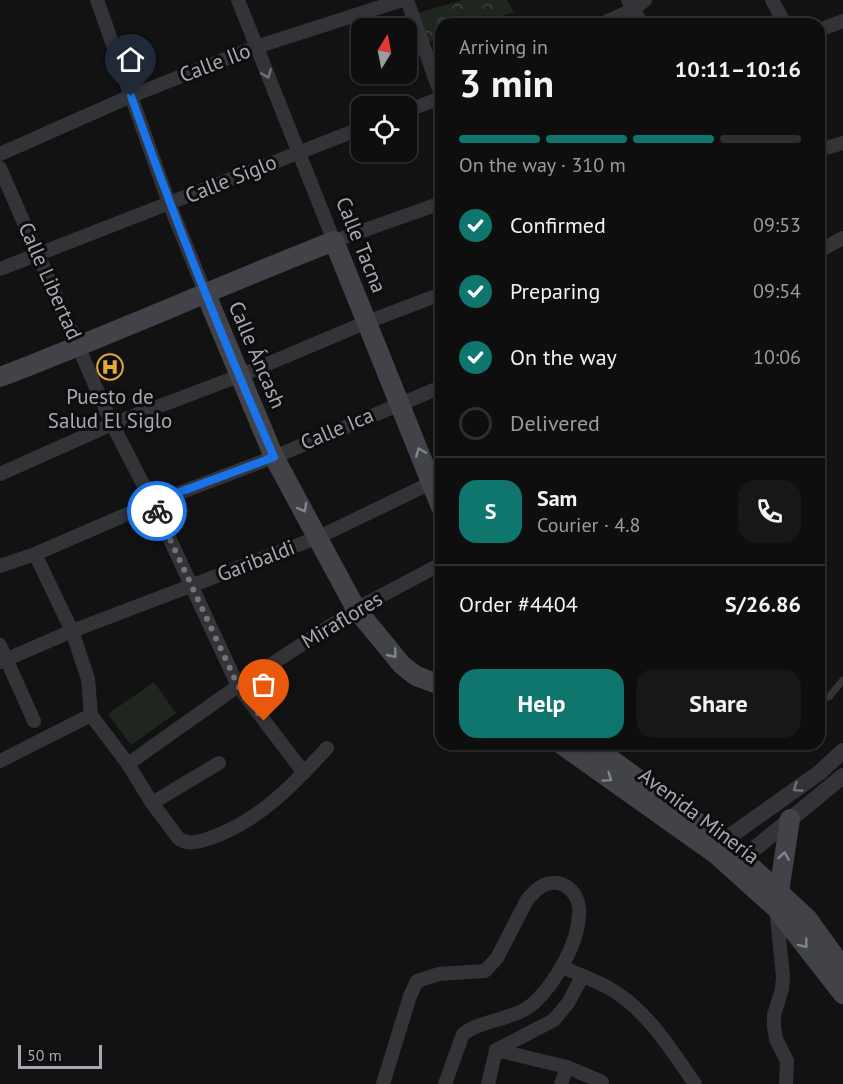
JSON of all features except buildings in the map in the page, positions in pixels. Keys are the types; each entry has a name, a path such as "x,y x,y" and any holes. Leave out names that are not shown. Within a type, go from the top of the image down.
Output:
{"main road":[{"path":"0,377 79,347 205,292 334,241"},
{"name":"Calle Tacna","path":"334,241 400,402 435,476"},
{"name":"Calle Áncash","path":"205,292 274,457 356,609 402,665 416,676 435,683"},
{"name":"Avenida Minería","path":"570,750 720,847"},
{"name":"Avenida Minería","path":"598,750 720,847 777,900 807,918 843,968"},
{"path":"777,900 790,819"},
{"name":"Avenida Minería","path":"777,900 843,994"}],"street":[{"name":"Calle Áncash","path":"97,0 169,203 205,292"},
{"name":"Calle Tacna","path":"238,0 334,241"},
{"name":"Calle Ilo","path":"0,154 131,96 256,47 402,0"},
{"path":"407,0 435,80"},
{"path":"611,18 631,4 645,0"},
{"path":"772,0 782,18"},
{"path":"631,4 639,18"},
{"path":"825,28 843,21"},
{"path":"417,107 435,99"},
{"name":"Calle Siglo","path":"0,269 351,132"},
{"path":"825,148 843,143"},
{"name":"Calle Libertad","path":"0,168 112,424 153,502 238,686 304,773"},
{"path":"334,241 435,205"},
{"path":"825,248 843,237"},
{"path":"0,474 112,424 239,376 366,322 435,296"},
{"name":"Calle Ica","path":"0,566 35,554 153,502 274,457 435,389"},
{"name":"Garibaldi","path":"3,661 72,631 319,537 435,481"},
{"path":"35,554 72,631 88,679 91,715 128,764 152,803 179,839 194,843 230,831 268,807 327,748"},
{"name":"Miraflores","path":"128,764 238,686 356,609 435,567"},
{"path":"0,645 3,661 34,721"},
{"path":"0,761 91,715"},
{"path":"720,847 843,751"},
{"path":"152,803 219,763"},
{"path":"738,865 837,781 819,772"},
{"path":"383,1084 410,996 417,981 439,974 485,971 497,958 527,900 546,884 560,884 572,889 578,900 580,912 577,934 562,967 534,1003 524,1010 490,1021 463,1034 446,1084"},
{"path":"777,900 783,976 782,989 774,1015 774,1027 776,1039 787,1061 786,1084"},
{"path":"562,967 615,992 639,1012 668,1045 695,1084"},
{"path":"488,1084 496,1050 554,1020 568,1003 582,977"},
{"path":"496,1050 567,1067 602,1082"},
{"path":"561,1084 567,1067"}],"lane":[{"path":"829,697 843,680"}],"green space":[{"path":"463,0 507,0 514,12 496,18 435,18 435,40 429,42 417,13"},
{"path":"154,682 176,713 131,745 108,714"}],"way so far":[{"path":"157,511 238,686 264,721"}],"place":[{"name":"Puesto de Salud El Siglo","path":"110,367"}],"route":[{"path":"131,96 169,203 274,457 153,502 157,511"}]}
